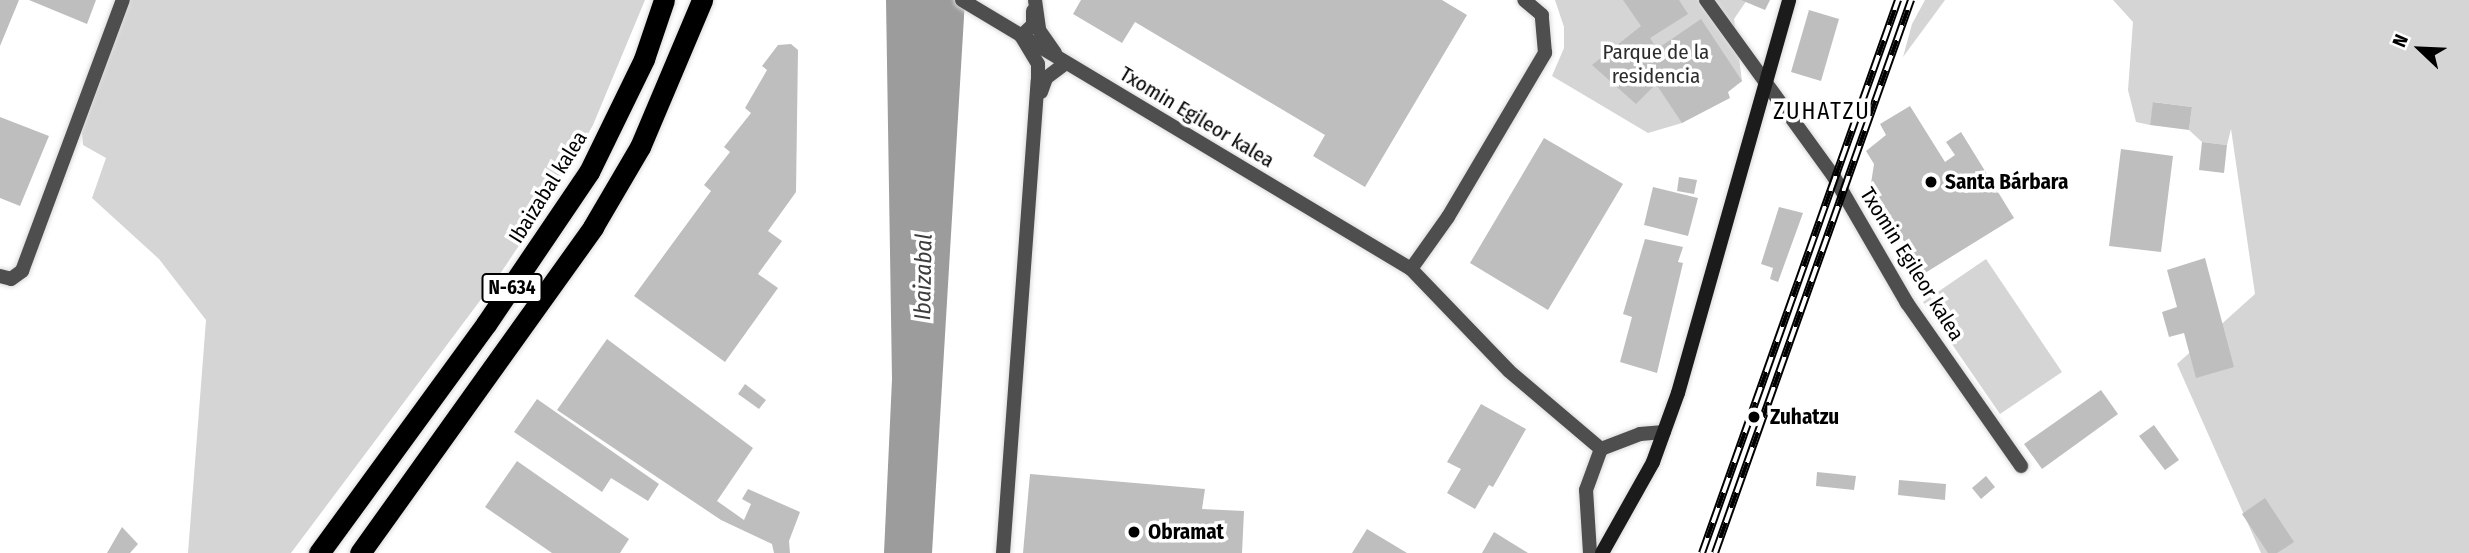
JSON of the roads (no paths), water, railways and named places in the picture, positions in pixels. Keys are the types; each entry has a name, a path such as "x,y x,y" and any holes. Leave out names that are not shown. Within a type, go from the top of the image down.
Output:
{"highway":[{"name":"Ibaizabal kalea","path":"319,553 583,181 644,59 664,0"},
{"name":"N-634","path":"360,553 534,312 617,188 663,98 702,0"}],"street":[{"path":"0,276 11,279 22,271 123,0"},
{"name":"Txomin Egileor kalea","path":"962,0 1411,270 1509,371 1601,449"},
{"path":"1411,270 1448,217 1545,52 1542,15 1524,0"},
{"name":"Txomin Egileor kalea","path":"1706,0 1834,177 1907,303 2021,466"},
{"path":"1602,553 1647,474 1664,432 1789,0"},
{"path":"1003,553 1038,64 1021,36 1032,25 1034,6"},
{"path":"1034,6 1053,51 1066,63 1046,78 1036,105"},
{"path":"1590,553 1586,490 1601,449 1640,434 1664,432"}],"water":[{"name":"Ibaizabal","path":"886,0 965,0 932,553 884,553 892,379"}],"railway":[{"path":"1702,553 1898,0"},
{"path":"1715,553 1911,0"}],"place":[{"name":"Santa Bárbara","path":"1931,182"},
{"name":"Zuhatzu","path":"1754,417"},
{"name":"Obramat","path":"1134,532"}],"district":[{"name":"ZUHATZU","path":"1822,111"}],"park label":[{"name":"Parque de la residencia","path":"1656,64"}]}
